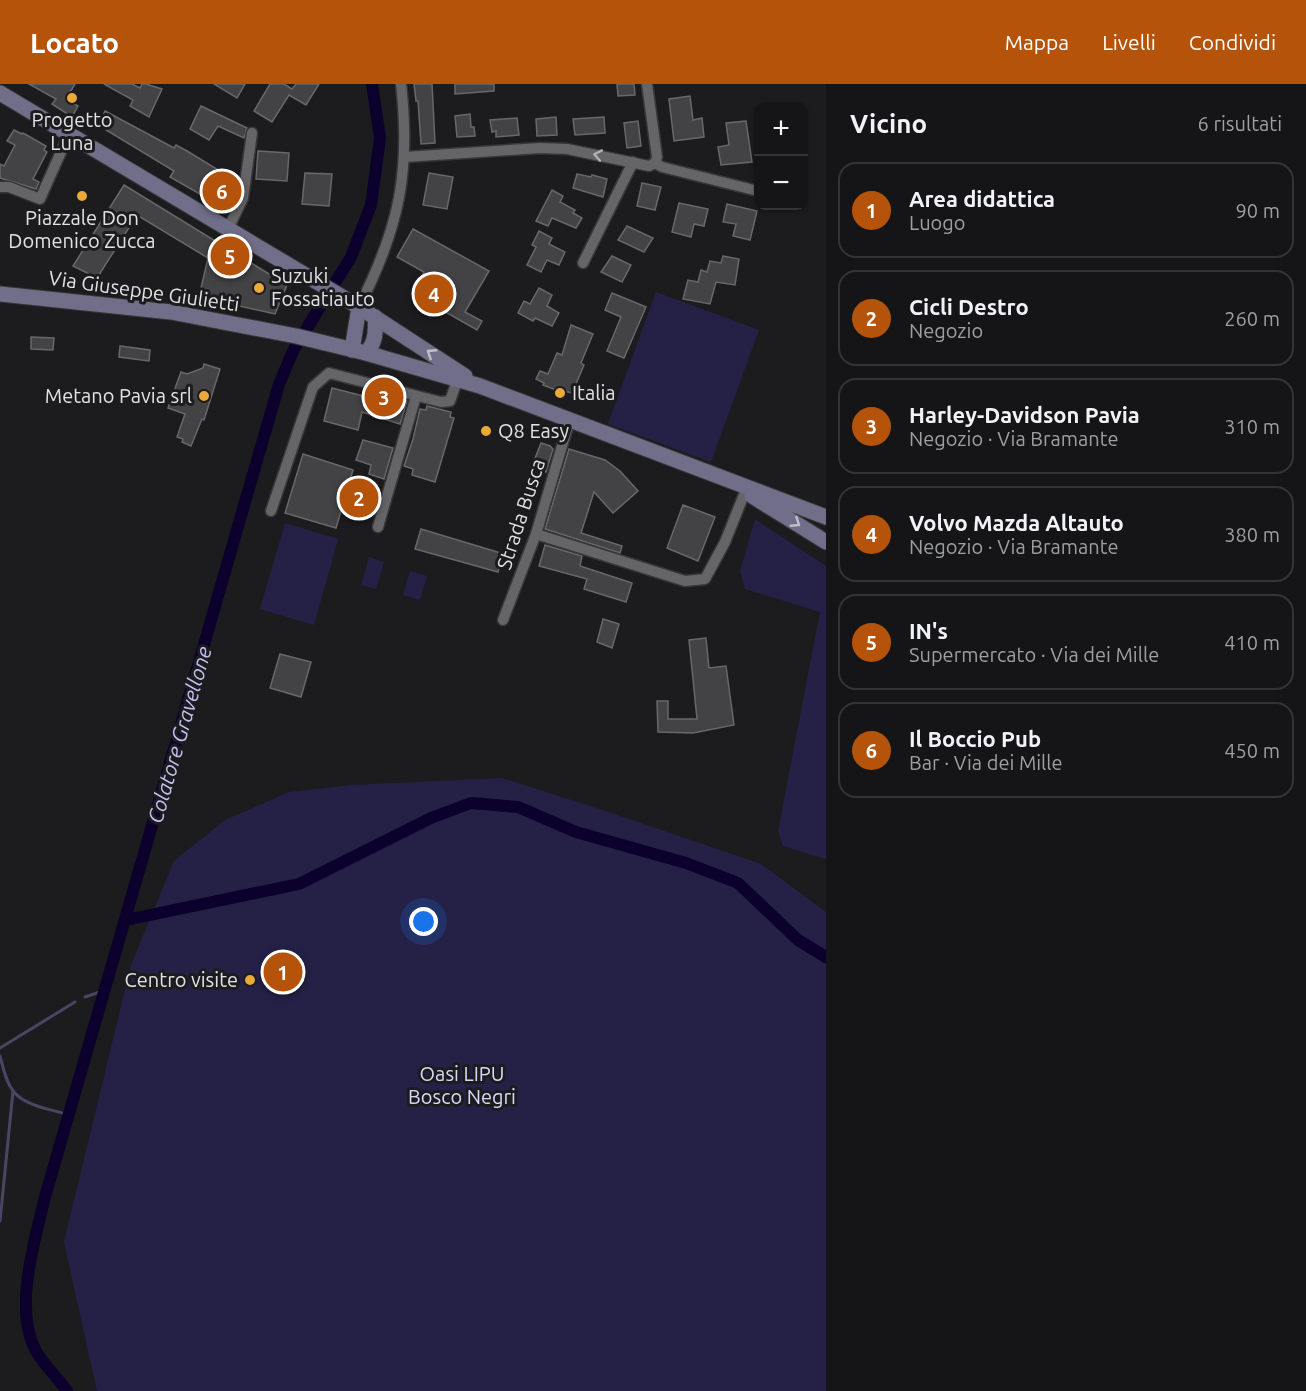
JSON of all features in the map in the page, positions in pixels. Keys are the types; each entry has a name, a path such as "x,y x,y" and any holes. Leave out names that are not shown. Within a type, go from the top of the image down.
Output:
{"main road":[{"path":"0,93 345,298 480,386 570,418 826,517"},
{"name":"Via Giuseppe Giulietti","path":"0,294 171,312 296,336 359,351 480,386"},
{"path":"359,307 359,351 372,347 376,327 375,317"},
{"path":"730,481 826,542"}],"street":[{"path":"359,307 379,268 398,207 405,157 401,84"},
{"path":"405,157 540,148 567,149 648,166 655,163 657,157 647,84"},
{"path":"228,229 243,198 252,133"},
{"path":"0,187 9,187 40,199 69,134"},
{"path":"583,263 633,162"},
{"path":"655,163 662,167 754,190"},
{"path":"271,511 313,387 329,373 441,402 450,401 458,378"},
{"path":"378,527 416,396"},
{"name":"Strada Busca","path":"503,620 536,534 570,418"},
{"path":"536,534 685,581 705,579 726,542 745,492"}],"green space":[{"path":"656,292 759,330 711,462 608,424"},
{"path":"755,519 826,566 826,859 783,846 778,831 820,612 745,589 740,571"},
{"path":"285,523 338,539 314,625 260,609"},
{"path":"369,557 384,562 376,589 361,585"},
{"path":"410,571 427,576 420,600 403,595"},
{"name":"Oasi LIPU Bosco Negri","path":"502,778 761,864 826,912 826,1391 97,1391 64,1242 131,965 174,861 225,820 289,792 353,785"}],"building":[{"path":"29,84 75,84 69,94 71,96 69,101 78,106 72,117 52,104 56,99"},
{"path":"104,84 132,84 140,88 142,84 146,84 162,89 149,117 130,106 133,100"},
{"path":"214,84 245,84 237,98"},
{"path":"270,84 284,84 292,89 296,84 319,84 306,105 289,95 272,122 254,111"},
{"path":"414,84 432,84 435,143 421,144 418,101 416,101"},
{"path":"455,84 494,84 494,91 455,94"},
{"path":"617,84 634,84 635,95 618,96"},
{"path":"690,96 693,120 702,118 704,137 674,141 669,99"},
{"path":"201,106 247,128 244,138 218,126 209,140 190,129"},
{"path":"105,111 174,148 176,145 187,151 220,171 218,175 237,185 236,190 228,201 223,202 207,193 205,197 170,177 174,171 106,130 107,127 99,123"},
{"path":"470,114 471,127 474,127 475,136 457,137 455,116"},
{"path":"556,117 557,135 537,136 536,119"},
{"path":"604,117 605,133 575,135 573,119"},
{"path":"517,118 519,135 496,137 496,131 492,132 490,120"},
{"path":"638,121 641,146 627,148 624,123"},
{"path":"746,121 752,162 721,165 718,147 729,145 726,123"},
{"path":"14,130 46,146 44,150 47,152 33,179 39,182 36,189 0,178 0,164 4,166 15,145 7,141"},
{"path":"258,151 289,153 287,181 256,179"},
{"path":"305,173 332,174 329,206 302,204"},
{"path":"429,173 453,177 447,209 423,205"},
{"path":"577,174 607,179 603,197 573,188"},
{"path":"642,183 661,187 655,210 637,206"},
{"path":"124,185 287,285 275,314 199,297 208,258 137,215 97,278 73,266"},
{"path":"552,190 563,196 560,202 575,210 573,213 582,218 576,228 552,218 548,226 536,221"},
{"path":"679,203 708,209 704,226 694,224 691,237 672,232"},
{"path":"727,204 757,211 750,240 733,236 736,224 723,222"},
{"path":"627,226 653,238 644,252 618,240"},
{"path":"413,229 489,271 465,312 482,321 477,330 412,293 424,272 397,257"},
{"path":"539,231 552,238 549,244 565,252 559,265 547,260 541,272 527,265 536,247 532,245"},
{"path":"612,256 631,265 622,282 601,272"},
{"path":"723,256 739,259 735,285 716,282 710,304 683,299 688,280 698,282 701,270 707,272 710,261 721,263"},
{"path":"539,288 552,295 547,306 559,313 552,326 535,318 533,321 518,313 524,301 530,304"},
{"path":"612,293 646,307 624,358 607,351 621,317 605,310"},
{"path":"571,325 593,334 581,363 584,365 572,393 564,391 564,393 543,385 544,383 536,379 540,371 548,374 557,353 562,355"},
{"path":"31,337 54,338 53,350 31,349"},
{"path":"120,346 150,350 149,361 119,357"},
{"path":"204,364 220,369 204,420 202,419 191,446 177,437 185,414 168,408 181,372 187,374 203,368"},
{"path":"332,388 375,399 377,393 407,401 400,424 362,412 358,430 324,421"},
{"path":"427,406 451,412 450,417 454,418 435,482 412,475 413,469 404,466 420,409 426,410"},
{"path":"363,440 393,448 384,479 369,474 371,465 356,460"},
{"path":"541,443 553,449 546,472 534,469 536,462 534,461"},
{"path":"569,449 605,460 620,471 638,491 613,513 594,492 581,533 622,546 620,553 545,529"},
{"path":"303,454 353,470 336,528 285,513"},
{"path":"683,505 715,517 698,561 667,548"},
{"path":"421,529 504,554 498,572 415,549"},
{"path":"545,545 582,556 580,566 632,583 626,602 584,589 587,579 539,566"},
{"path":"603,619 619,624 612,648 597,642"},
{"path":"706,638 709,668 726,666 734,725 693,733 658,732 657,701 668,701 668,719 697,719 689,640"},
{"path":"280,654 311,662 301,697 270,688"},
{"path":"288,962 294,973 278,982 272,971"}],"waterway":[{"name":"Colatore Gravellone","path":"67,1391 39,1356 29,1334 26,1295 36,1233 279,384 294,349 351,257 371,205 380,138 372,84"},
{"path":"126,920 299,884 431,818 471,803 518,807 576,832 686,863 738,883 798,940 826,957"},
{"path":"85,997 106,990"},
{"path":"0,1048 75,1002"},
{"path":"0,1056 9,1084 19,1097 40,1107 70,1115"},
{"path":"0,1221 13,1091"}],"place":[{"name":"Progetto Luna","path":"72,98"},
{"name":"Il Boccio Pub","path":"222,191"},
{"name":"Piazzale Don Domenico Zucca","path":"82,196"},
{"name":"IN's","path":"230,256"},
{"name":"Suzuki Fossatiauto","path":"259,288"},
{"name":"Volvo Mazda Altauto","path":"434,294"},
{"name":"Italia","path":"560,393"},
{"name":"Metano Pavia srl","path":"204,396"},
{"name":"Harley-Davidson Pavia","path":"384,397"},
{"name":"Q8 Easy","path":"486,431"},
{"name":"Cicli Destro","path":"359,498"},
{"name":"Area didattica","path":"283,972"},
{"name":"Centro visite","path":"250,980"}]}
